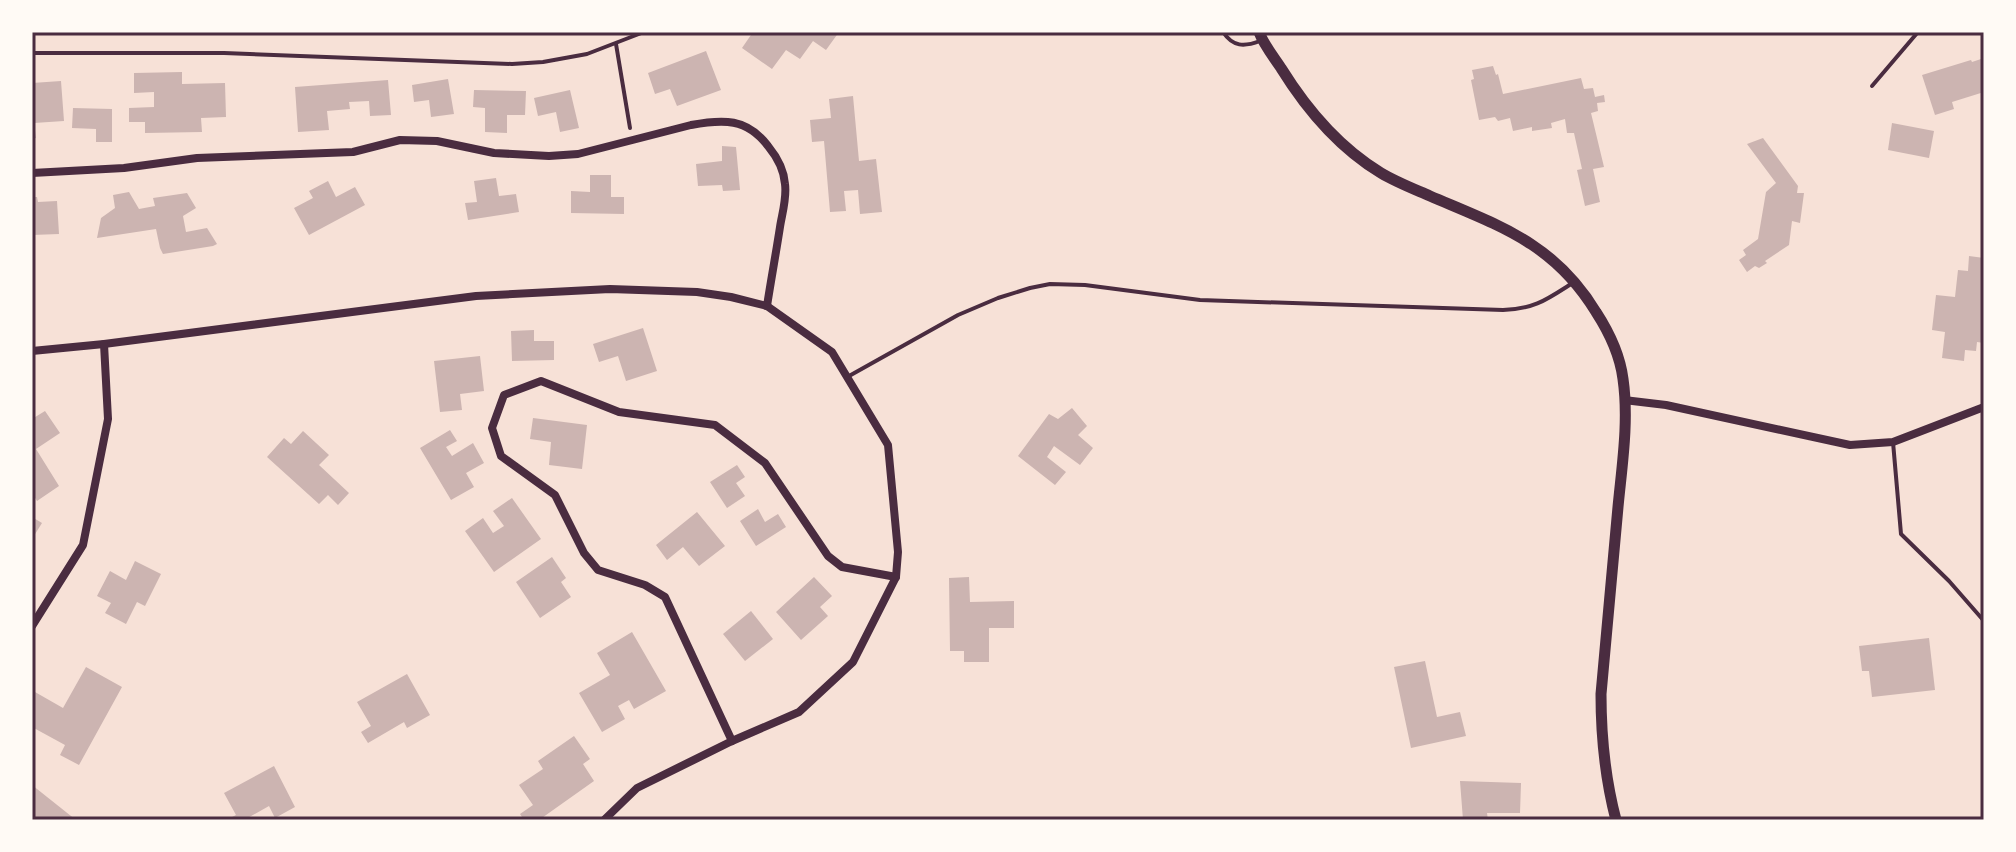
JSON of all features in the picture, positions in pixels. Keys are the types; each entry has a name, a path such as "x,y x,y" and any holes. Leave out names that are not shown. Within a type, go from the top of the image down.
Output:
{"street":[{"path":"1260,36 1307,106 1344,146 1383,174 1512,233 1550,256 1589,300 1610,337 1623,379 1624,443 1601,694 1601,727 1603,758 1616,820"},
{"path":"32,173 124,168 197,158 353,152 400,140 437,141 494,153 535,156 578,154 709,122 729,122 745,125 761,136 775,154 785,185 767,306"},
{"path":"32,351 476,296 610,289 720,295 767,306 832,352 888,445 898,552 896,577 853,662 799,712 637,788 604,820"},
{"path":"32,626 83,545 108,419 104,344"},
{"path":"732,741 665,597 645,585 598,570 584,553 555,495 501,456 492,428 504,395 541,381 619,412 715,425 765,463 828,556 842,567 896,577"},
{"path":"1624,400 1666,405 1850,445 1893,442 1984,407"}],"lane":[{"path":"1223,32 1233,43 1240,45 1248,45 1260,36"},
{"path":"1872,86 1918,32"},
{"path":"847,377 958,315 998,298 1050,284 1085,285 1200,300 1522,310 1540,304 1575,282"},
{"path":"1893,442 1901,534 1984,621"}],"path":[{"path":"32,53 224,53 512,64 568,59 644,32"},
{"path":"616,44 632,141"}],"building":[{"path":"753,32 839,32 826,50 813,41 800,59 786,50 772,69 742,48"},
{"path":"706,51 721,90 677,106 670,89 655,94 648,73"},
{"path":"1984,58 1984,92 1952,102 1954,109 1935,115 1922,75"},
{"path":"1493,66 1503,94 1581,78 1584,89 1593,88 1595,97 1604,95 1605,102 1597,103 1598,111 1591,113 1604,167 1593,169 1600,202 1585,206 1577,170 1582,169 1574,133 1567,133 1565,119 1551,123 1552,128 1532,131 1532,127 1513,131 1510,118 1479,120 1472,70"},
{"path":"182,72 182,84 225,83 226,117 201,118 202,132 145,133 145,122 129,122 129,108 154,107 154,92 134,93 134,73"},
{"path":"448,79 454,114 431,117 429,100 414,102 412,85"},
{"path":"388,80 391,115 370,116 369,101 349,102 350,109 327,111 329,130 298,132 295,87"},
{"path":"61,81 64,121 34,123 36,138 32,139 32,83"},
{"path":"474,90 526,91 525,115 507,115 507,133 485,132 485,108 473,107"},
{"path":"570,90 579,128 560,132 556,112 538,116 534,98"},
{"path":"853,96 859,161 876,159 882,212 860,214 858,190 844,191 846,211 830,212 824,141 812,142 810,120 831,118 829,99"},
{"path":"73,108 112,109 112,142 96,142 96,129 72,128"},
{"path":"1892,123 1934,131 1929,158 1888,150"},
{"path":"1763,138 1798,186 1797,193 1804,193 1800,223 1792,221 1789,245 1765,261 1767,263 1747,272 1739,260 1746,255 1743,250 1758,239 1766,192 1776,183 1747,144"},
{"path":"722,146 736,147 740,190 723,191 722,185 698,186 696,164 722,161"},
{"path":"590,175 611,175 611,197 624,197 624,214 571,213 571,191 590,192"},
{"path":"496,178 499,196 516,194 519,212 468,220 465,203 477,202 474,181"},
{"path":"328,181 336,197 355,187 365,205 309,235 294,208 313,198 309,191"},
{"path":"129,192 139,209 155,206 153,198 187,193 196,208 183,216 186,232 207,228 217,244 163,254 156,229 97,238 101,218 115,208 113,195"},
{"path":"32,197 37,197 38,202 57,201 59,234 32,235"},
{"path":"1969,256 1984,258 1984,343 1977,342 1976,351 1965,350 1964,361 1942,358 1945,332 1932,330 1936,295 1955,297 1958,270 1968,271"},
{"path":"643,328 657,371 626,381 618,356 599,362 593,344"},
{"path":"534,330 534,341 554,341 554,360 512,361 511,331"},
{"path":"480,356 484,391 460,394 462,410 440,412 434,361"},
{"path":"1072,408 1087,426 1078,435 1093,448 1080,465 1054,446 1047,457 1066,472 1055,485 1018,456 1049,414 1058,419"},
{"path":"45,411 60,433 36,449 59,486 37,501 32,493 32,419"},
{"path":"533,418 587,425 582,469 549,465 551,442 530,439"},
{"path":"450,430 457,441 446,447 452,456 473,443 484,463 466,473 474,487 451,500 420,448"},
{"path":"303,431 329,455 319,465 349,493 338,505 328,495 319,504 267,457 284,438 291,444"},
{"path":"737,465 745,477 736,483 745,496 727,508 710,482"},
{"path":"512,498 541,539 494,572 465,531 483,518 493,533 504,526 493,511"},
{"path":"758,509 765,522 778,514 786,527 756,546 740,521"},
{"path":"697,512 725,546 699,566 683,547 667,560 656,545"},
{"path":"32,517 42,523 32,539"},
{"path":"552,557 566,578 561,582 571,597 540,618 516,582"},
{"path":"135,561 161,574 145,606 137,602 126,624 105,613 111,603 97,596 110,571 126,580"},
{"path":"814,577 832,596 820,607 828,616 801,640 776,612"},
{"path":"969,577 970,602 1014,601 1014,628 989,628 989,662 964,662 964,651 950,651 949,578"},
{"path":"751,611 773,639 745,661 723,634"},
{"path":"632,632 666,691 634,709 629,700 618,706 625,719 602,732 579,693 610,675 597,653"},
{"path":"1929,638 1935,690 1872,697 1869,671 1862,671 1859,646"},
{"path":"1425,661 1437,717 1460,712 1466,736 1411,748 1394,667"},
{"path":"86,667 122,687 79,765 60,755 65,745 32,727 35,717 32,715 32,697 35,692 63,708"},
{"path":"407,674 430,715 407,728 404,722 368,743 361,732 371,726 357,702"},
{"path":"574,736 590,759 583,764 594,781 539,820 524,820 520,814 533,805 519,785 543,769 538,761"},
{"path":"274,766 295,807 275,818 269,806 244,820 226,820 236,815 224,793"},
{"path":"1460,781 1521,783 1520,813 1487,813 1488,820 1463,820"},
{"path":"32,785 76,820 38,820 32,815"}]}
